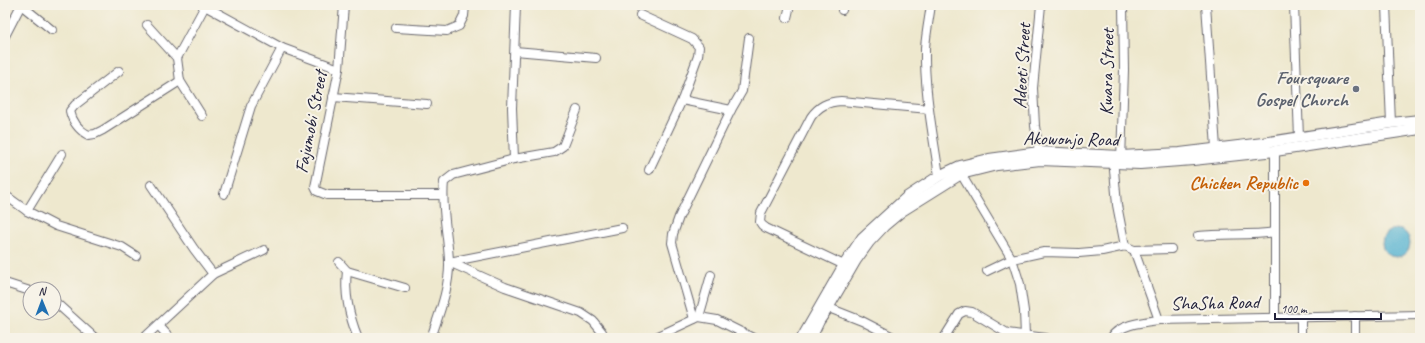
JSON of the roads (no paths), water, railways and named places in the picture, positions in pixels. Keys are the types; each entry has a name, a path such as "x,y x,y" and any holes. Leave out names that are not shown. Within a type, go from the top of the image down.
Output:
{"main road":[{"name":"Akowonjo Road","path":"811,338 844,265 862,238 907,197 939,176 960,166 989,159 1039,152 1117,159 1140,164 1193,160 1275,151 1311,140 1391,123 1420,120"},
{"name":"Akowonjo Road","path":"802,338 869,242 884,226 902,211 962,174 997,165 1040,160 1117,159 1180,153 1299,138 1311,140 1420,129"}],"street":[{"path":"5,36 21,5 52,30"},
{"name":"Fajumobi Street","path":"344,5 339,69 316,179 315,187 317,191 327,195 442,195"},
{"path":"396,28 447,31 459,26 464,16 465,5"},
{"path":"514,159 512,108 516,5"},
{"path":"787,18 790,5"},
{"path":"931,5 925,47 929,109 939,176"},
{"name":"Adeoti Street","path":"1039,152 1035,126 1033,88 1041,5"},
{"name":"Kwara Street","path":"1123,5 1124,70 1117,159 1117,205 1125,246"},
{"path":"1206,5 1216,148"},
{"path":"1294,5 1299,138"},
{"path":"1386,5 1391,123"},
{"path":"177,58 204,6 282,48 339,69"},
{"path":"640,15 692,39 699,47 698,56 682,100 649,170"},
{"path":"147,25 177,58 180,81 202,116"},
{"path":"697,318 672,243 673,234 678,217 731,110 742,91 749,38"},
{"path":"224,194 251,106 282,48"},
{"path":"515,50 596,58"},
{"path":"119,71 75,105 70,111 71,117 82,131 88,135 103,130 180,81"},
{"path":"333,97 427,104"},
{"path":"682,100 731,110"},
{"path":"844,265 766,228 760,222 761,213 810,117 822,105 841,101 929,109"},
{"path":"431,338 448,283 449,262 442,195 444,182 453,175 514,159 554,152 563,146 577,110"},
{"path":"1275,151 1275,317"},
{"path":"27,211 62,154"},
{"path":"962,174 1012,259 1020,284 1024,311 1025,336"},
{"path":"152,185 194,250 213,274"},
{"path":"5,195 27,211 56,226 122,247 136,256"},
{"path":"449,262 622,228"},
{"path":"1198,236 1213,234 1263,234 1275,232"},
{"path":"987,271 1012,259 1044,252 1102,252 1125,246 1134,250 1171,249"},
{"path":"144,338 159,326 213,274 264,250"},
{"path":"1134,250 1158,320"},
{"path":"340,262 347,271 405,288"},
{"path":"449,262 505,287 581,313 593,321 602,332 604,338"},
{"path":"347,271 347,305 358,338"},
{"path":"697,318 711,275"},
{"path":"5,283 22,288"},
{"path":"825,306 862,322 893,338"},
{"path":"62,308 95,338"},
{"path":"944,338 959,314 966,310 1007,333 1046,338"},
{"name":"ShaSha Road","path":"1111,338 1113,335 1126,327 1136,323 1158,320 1420,315"},
{"path":"1355,316 1355,338"},
{"path":"1300,317 1301,338"},
{"path":"654,338 697,318 717,320 753,338"},
{"path":"159,326 170,338"}],"water":[{"path":"1396,229 1406,233 1410,243 1406,253 1396,257 1386,253 1382,243 1386,233"}],"place":[{"name":"Foursquare Gospel Church","path":"1356,89"},
{"name":"Chicken Republic","path":"1306,183"}]}
